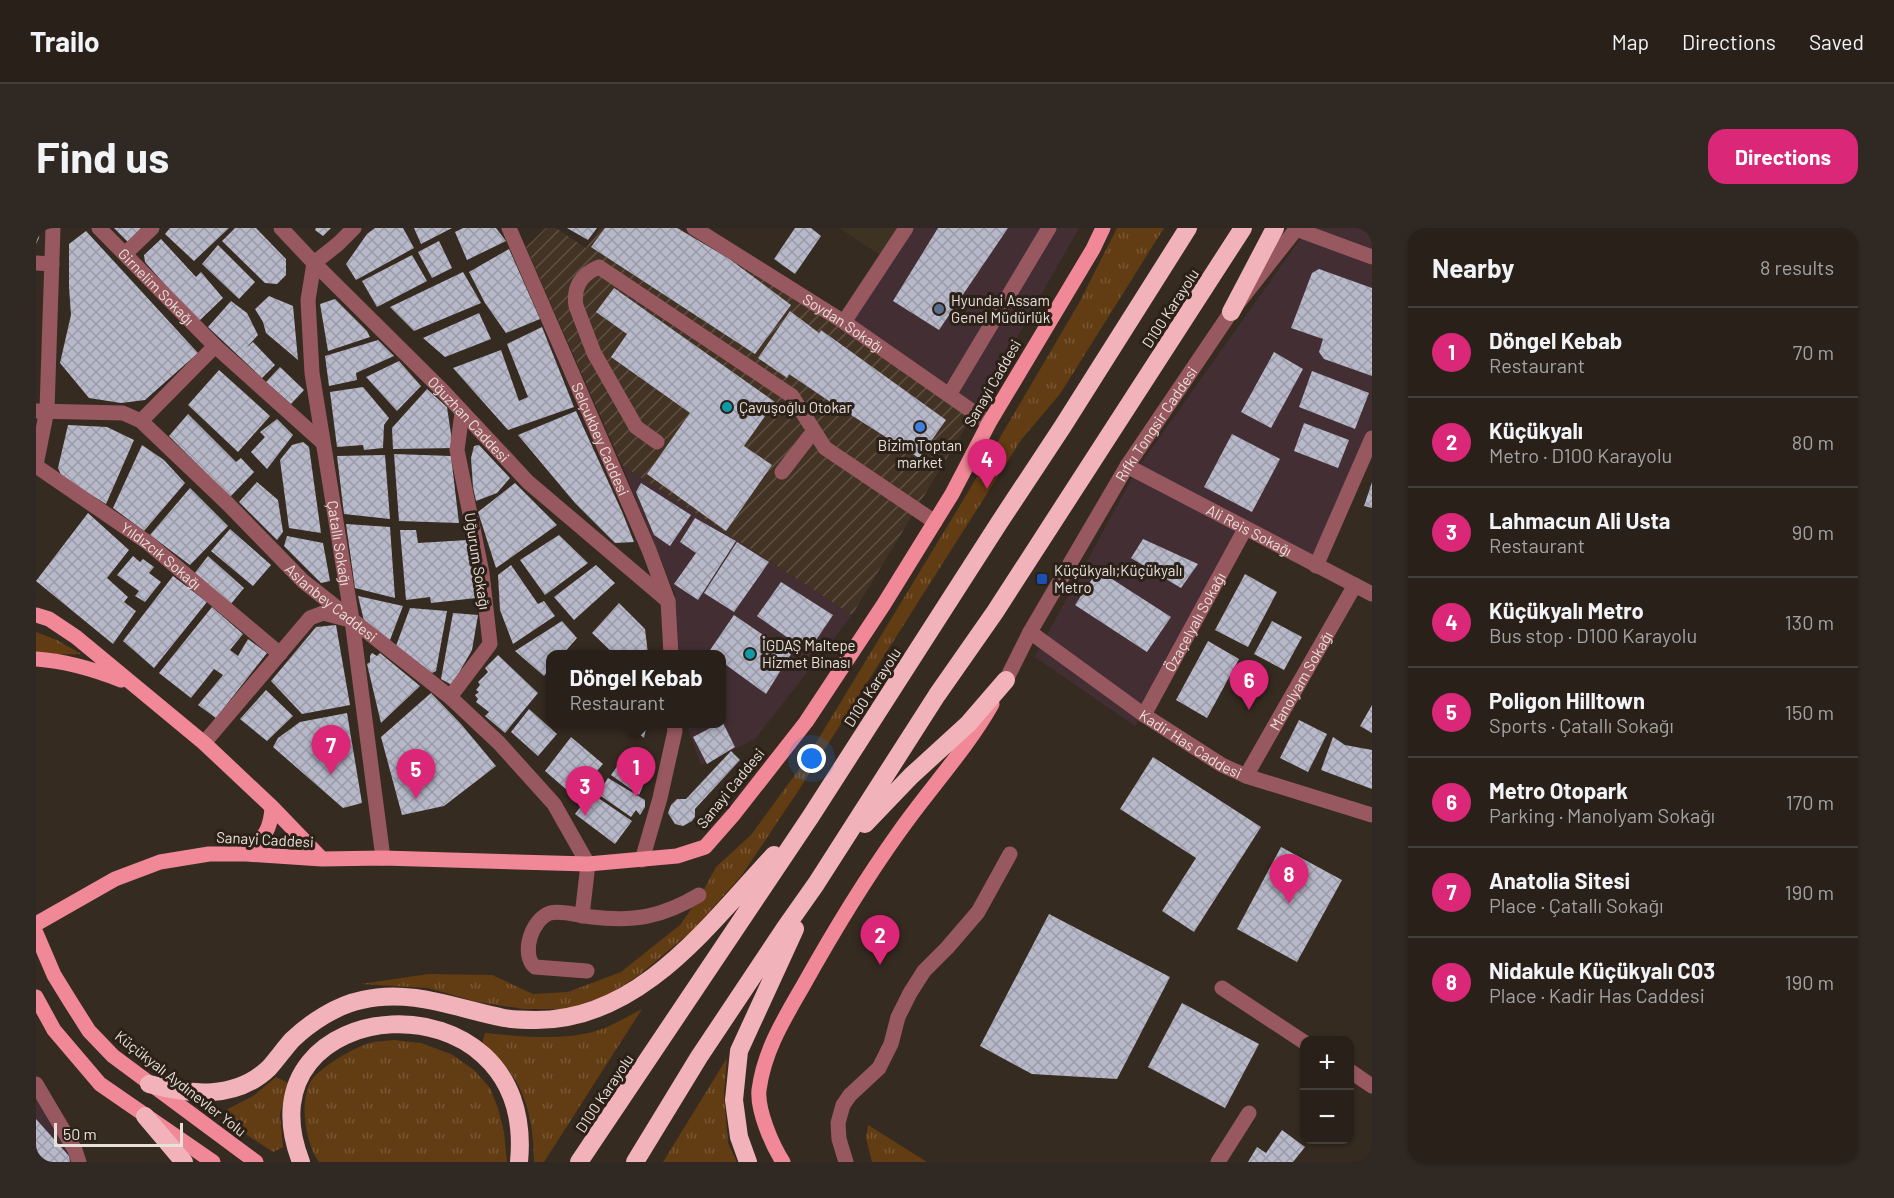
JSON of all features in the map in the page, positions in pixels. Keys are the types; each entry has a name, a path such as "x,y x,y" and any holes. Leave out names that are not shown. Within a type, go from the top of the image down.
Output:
{"highway":[{"name":"D100 Karayolu","path":"579,1162 811,816 1188,228"},
{"name":"D100 Karayolu","path":"635,1162 699,1057 838,851 937,695 995,612 1243,228"},
{"path":"1231,312 1275,228"},
{"path":"838,851 911,776 968,724 1006,680"},
{"path":"149,1084 200,1094 224,1092 245,1085 268,1069 293,1040 322,1016 361,1000 399,996 432,999 473,1012 510,1019 546,1020 575,1017 603,1007 658,973 692,942 811,816"},
{"path":"748,1162 739,1137 734,1100 739,1051 816,884"},
{"path":"301,1162 291,1116 295,1087 304,1068 324,1048 352,1033 382,1024 430,1026 478,1050 498,1071 512,1097 518,1118 519,1162"},
{"path":"145,1116 184,1162"}],"main road":[{"name":"Sanayi Caddesi","path":"36,924 115,879 160,862 209,854 322,859 383,858 588,864 677,856 705,847 734,814 806,722 884,604 952,494 989,423 1093,249 1103,228"},
{"path":"36,615 49,619 76,637 204,743 272,807 322,859"},
{"path":"36,659 92,669 132,685"},
{"path":"783,1162 763,1118 759,1092 773,1038 819,957 898,834 976,731 1006,680"},
{"path":"246,854 262,839 271,822 272,807"},
{"name":"Küçükyalı Aydınevler Yolu","path":"36,933 54,975 89,1031 113,1056 256,1162"},
{"path":"36,997 54,1030 100,1084 213,1162"}],"street":[{"path":"36,466 42,410 53,228"},
{"name":"Girnelim Sokağı","path":"99,228 215,346 322,442"},
{"path":"125,254 152,228"},
{"name":"Oğuzhan Caddesi","path":"281,228 443,391 528,482 668,601"},
{"path":"314,263 354,228"},
{"name":"Selçukbey Caddesi","path":"509,228 649,550 668,601 670,650"},
{"name":"Soydan Sokağı","path":"694,228 844,322 989,423"},
{"path":"844,322 906,228"},
{"path":"949,395 1049,228"},
{"path":"1297,228 1372,257"},
{"name":"Rıfkı Tongsir Caddesi","path":"1006,680 1030,632 1127,466 1231,312 1297,228"},
{"path":"36,263 52,264"},
{"name":"Çatallı Sokağı","path":"314,263 308,300 312,373 352,620 383,858"},
{"path":"657,442 636,427 594,353 576,306 575,299 579,283 588,273 599,267 792,396 825,448 935,522"},
{"path":"141,421 215,346"},
{"name":"Aslanbey Caddesi","path":"42,410 123,413 141,421 303,580 450,697 499,743 554,804 588,864"},
{"name":"Uğurum Sokağı","path":"450,697 490,644 482,573 457,450 462,413"},
{"path":"782,472 809,437 816,434"},
{"path":"1316,566 1372,438"},
{"name":"Yıldızcık Sokağı","path":"36,466 147,542 280,654"},
{"name":"Ali Reis Sokağı","path":"1127,466 1372,594"},
{"name":"Özaçelyalı Sokağı","path":"1144,715 1245,529"},
{"name":"Manolyam Sokağı","path":"1246,776 1355,585"},
{"path":"204,743 310,618 323,613 352,620"},
{"name":"Kadir Has Caddesi","path":"1030,632 1144,715 1222,765 1246,776 1372,815"},
{"path":"642,860 660,798 675,728"},
{"path":"846,1162 839,1139 838,1123 843,1105 850,1095 879,1068 891,1044 898,1017 924,971 978,912 1010,854"},
{"path":"582,916 588,864"},
{"path":"587,971 535,967 528,957 534,928 542,917 554,913 619,920 651,916 683,905 699,895"},
{"path":"1222,988 1300,1039"},
{"path":"1354,1074 1372,1086"},
{"path":"36,1084 75,1150 79,1162"},
{"path":"1218,1162 1249,1113"}],"shaded area":[{"path":"546,228 556,228 586,248 600,228 679,228 836,324 971,418 852,615 622,465 526,247"},
{"path":"839,228 898,228 880,255"},
{"path":"898,228 1079,228 971,418 836,324"},
{"path":"1308,228 1372,228 1372,440 1314,562 1249,528 1135,726 1035,657 1137,469"},
{"path":"622,465 852,615 755,739 701,765 687,728 726,728 726,650 679,650 675,594"},
{"path":"36,1097 66,1146 70,1162 36,1162"}],"green space":[{"path":"1117,228 1164,228 1060,394 1021,440 802,785 742,875 692,931 638,976 604,997 566,1009 524,1009 477,1002 428,988 361,984 429,974 492,975 533,994 568,992 621,972 680,925 701,895 716,867 751,835 805,761 1079,303"},
{"path":"36,632 57,640 81,654 36,655"},
{"path":"642,1009 544,1162 534,1162 533,1137 525,1100 514,1077 482,1044 485,1033 546,1037 571,1036 606,1027"},
{"path":"394,1040 421,1043 451,1054 474,1070 490,1088 498,1108 504,1132 507,1162 319,1162 310,1144 305,1122 305,1099 311,1081 329,1064 356,1048 373,1042"},
{"path":"727,1058 724,1094 728,1143 737,1162 663,1162"},
{"path":"276,1077 288,1083 280,1114 283,1147 273,1152 227,1122 224,1111 253,1096"},
{"path":"868,1125 927,1162 872,1162 866,1138"}],"building":[{"path":"36,228 40,228 36,244"},
{"path":"114,228 141,228 128,242"},
{"path":"170,228 229,228 194,261 165,234"},
{"path":"235,228 256,228 286,259 286,275 277,284 265,283 222,241"},
{"path":"316,228 331,228 323,236 315,230"},
{"path":"375,228 403,228 414,248 356,280 346,264 367,234"},
{"path":"414,228 452,228 421,244"},
{"path":"463,228 496,228 506,241 467,260 455,232"},
{"path":"567,228 597,228 588,240"},
{"path":"605,228 677,228 728,258 791,305 755,354 591,247"},
{"path":"795,228 811,228 821,236 795,274 774,259"},
{"path":"938,228 1008,228 939,330 893,301"},
{"path":"86,231 198,353 145,400 121,403 89,398 60,363 71,315 69,244"},
{"path":"161,239 196,277 201,272 223,298 198,322 145,262 144,255"},
{"path":"439,241 452,268 432,278 418,252"},
{"path":"218,245 255,282 239,299 202,264"},
{"path":"509,249 540,319 506,333 485,303 469,272"},
{"path":"412,255 427,281 377,307 362,281"},
{"path":"1319,269 1372,288 1372,376 1324,359 1319,352 1323,339 1291,328 1312,273"},
{"path":"463,272 481,303 414,331 390,307"},
{"name":"Çavuşoğlu Otokar","path":"614,288 775,402 744,446 772,465 726,531 647,474 690,413 611,357 627,334 596,312"},
{"path":"269,296 293,306 298,360 266,333 263,322 255,309"},
{"path":"335,299 367,331 370,337 328,351 320,304"},
{"path":"231,301 247,313 258,335 246,348 253,342 275,365 262,378 208,327"},
{"path":"790,311 819,333 821,330 946,420 919,458 789,374 787,378 758,358"},
{"path":"479,313 491,339 445,357 423,338"},
{"path":"542,327 574,407 508,430 453,368 501,350 519,401 528,397 507,344"},
{"path":"378,340 394,356 356,373 357,380 329,386 325,356"},
{"path":"1274,352 1303,369 1271,428 1241,412"},
{"path":"399,361 421,386 397,411 366,377"},
{"path":"280,367 304,390 291,404 266,382"},
{"path":"219,370 270,416 238,452 188,405"},
{"path":"1312,371 1369,393 1355,429 1299,407"},
{"path":"363,387 389,418 384,425 383,448 364,450 363,445 337,447 330,392"},
{"path":"427,389 447,407 453,448 393,449 392,428"},
{"path":"576,411 634,542 615,543 575,503 518,435"},
{"path":"188,414 236,462 241,458 254,472 230,497 169,436"},
{"path":"277,419 293,435 267,469 251,452 265,437 260,432"},
{"path":"1304,423 1349,440 1338,468 1294,451"},
{"path":"68,425 107,427 134,440 106,504 62,477 58,468"},
{"path":"1232,434 1280,459 1252,512 1204,487"},
{"path":"303,442 309,447 321,533 289,528 280,460 292,445"},
{"path":"142,445 164,460 185,483 144,531 113,508"},
{"path":"479,445 510,478 497,493 476,501 471,458 474,446"},
{"path":"394,454 451,456 459,523 399,521"},
{"path":"385,455 390,519 344,514 337,456"},
{"path":"257,482 278,500 283,532 277,540 239,502"},
{"path":"1372,482 1372,508 1364,506"},
{"path":"515,483 557,525 496,568 478,512"},
{"path":"641,483 691,515 670,546 654,535 636,492"},
{"path":"190,488 228,526 190,565 150,535"},
{"path":"88,513 129,550 107,578 128,597 124,602 136,611 113,644 36,581"},
{"path":"695,518 736,541 698,600 674,584 696,553 680,542"},
{"path":"346,524 390,527 395,598 355,588"},
{"path":"230,529 271,565 253,586 211,551"},
{"path":"400,530 416,530 418,543 468,540 476,598 431,603 430,597 406,600"},
{"path":"559,535 588,563 545,595 520,560"},
{"path":"287,536 323,543 330,581 321,583 284,546"},
{"path":"1143,539 1198,564 1181,588 1131,558"},
{"path":"737,542 769,562 734,612 704,593"},
{"path":"133,556 140,562 143,559 154,567 149,573 161,582 145,602 135,596 139,591 117,575"},
{"path":"208,556 244,588 230,605 194,574"},
{"path":"511,565 538,604 544,601 555,616 513,644 500,610 498,575"},
{"path":"596,565 615,583 574,620 554,597"},
{"path":"1098,570 1171,617 1147,652 1075,605"},
{"path":"1245,574 1277,592 1248,647 1215,630"},
{"path":"173,576 207,602 154,668 123,641"},
{"path":"781,582 833,615 808,652 757,616"},
{"path":"358,596 403,606 390,640 364,621"},
{"path":"619,603 645,629 648,650 610,650 592,633"},
{"path":"212,607 243,634 230,650 238,656 248,639 267,653 216,718 198,705 223,675 214,669 191,698 159,673"},
{"path":"410,608 447,611 436,671 432,673 396,646"},
{"path":"453,613 478,615 472,650 452,685 441,679"},
{"name":"İGDAŞ Maltepe Hizmet Binası","path":"734,615 791,654 766,694 726,665 726,650 710,650"},
{"path":"562,621 577,638 566,650 546,650 544,676 515,651"},
{"path":"1272,621 1302,637 1284,670 1254,654"},
{"path":"336,625 350,705 302,714 271,681 316,627"},
{"path":"1208,641 1239,659 1207,718 1176,700"},
{"path":"372,653 377,656 380,653 420,686 381,723 367,664 370,662"},
{"path":"498,655 538,693 505,733 485,716 489,712 476,702 478,699 475,695 479,692 476,690 480,685 478,682 488,672 485,668"},
{"path":"266,690 293,716 267,741 240,719"},
{"path":"431,693 496,766 444,806 402,815 381,737"},
{"path":"1372,705 1372,733 1360,726"},
{"path":"529,709 546,724 546,728 550,728 557,734 538,756 511,732"},
{"path":"347,713 362,803 343,808 273,747 278,738 300,722"},
{"path":"1299,720 1327,734 1308,772 1280,758"},
{"path":"632,728 646,728 644,738"},
{"path":"710,728 726,728 735,747 707,764 693,737"},
{"path":"571,737 603,764 575,797 545,771"},
{"path":"1333,737 1345,745 1372,750 1372,789 1321,770"},
{"path":"731,751 740,760 695,809 695,817 692,821 683,826 675,824 668,813 671,805 677,799 686,799"},
{"path":"1153,757 1261,827 1194,932 1162,911 1196,858 1120,809"},
{"path":"621,761 645,781 639,795 611,775"},
{"path":"608,778 645,800 645,807 640,815 636,810 631,817 598,794"},
{"path":"591,793 632,821 615,844 575,814"},
{"path":"1281,847 1342,880 1297,962 1237,929"},
{"path":"1049,914 1170,977 1117,1079 1032,1074 980,1046"},
{"path":"1182,1003 1259,1044 1225,1108 1148,1067"},
{"path":"36,1119 69,1156 70,1162 36,1162"},
{"path":"1282,1130 1305,1147 1293,1162 1248,1162 1257,1147 1266,1153"}],"place":[{"name":"Hyundai Assam Genel Müdürlük","path":"939,309"},
{"name":"Çavuşoğlu Otokar","path":"727,407"},
{"name":"Bizim Toptan market","path":"920,427"},
{"name":"Küçükyalı Metro","path":"987,489"},
{"name":"Küçükyalı;Küçükyalı Metro","path":"1042,579"},
{"name":"İGDAŞ Maltepe Hizmet Binası","path":"750,654"},
{"name":"Metro Otopark","path":"1249,710"},
{"name":"Anatolia Sitesi","path":"331,775"},
{"name":"Döngel Kebab","path":"636,797"},
{"name":"Poligon Hilltown","path":"416,799"},
{"name":"Lahmacun Ali Usta","path":"585,816"},
{"name":"Nidakule Küçükyalı C03","path":"1289,904"},
{"name":"Küçükyalı","path":"880,965"}]}
